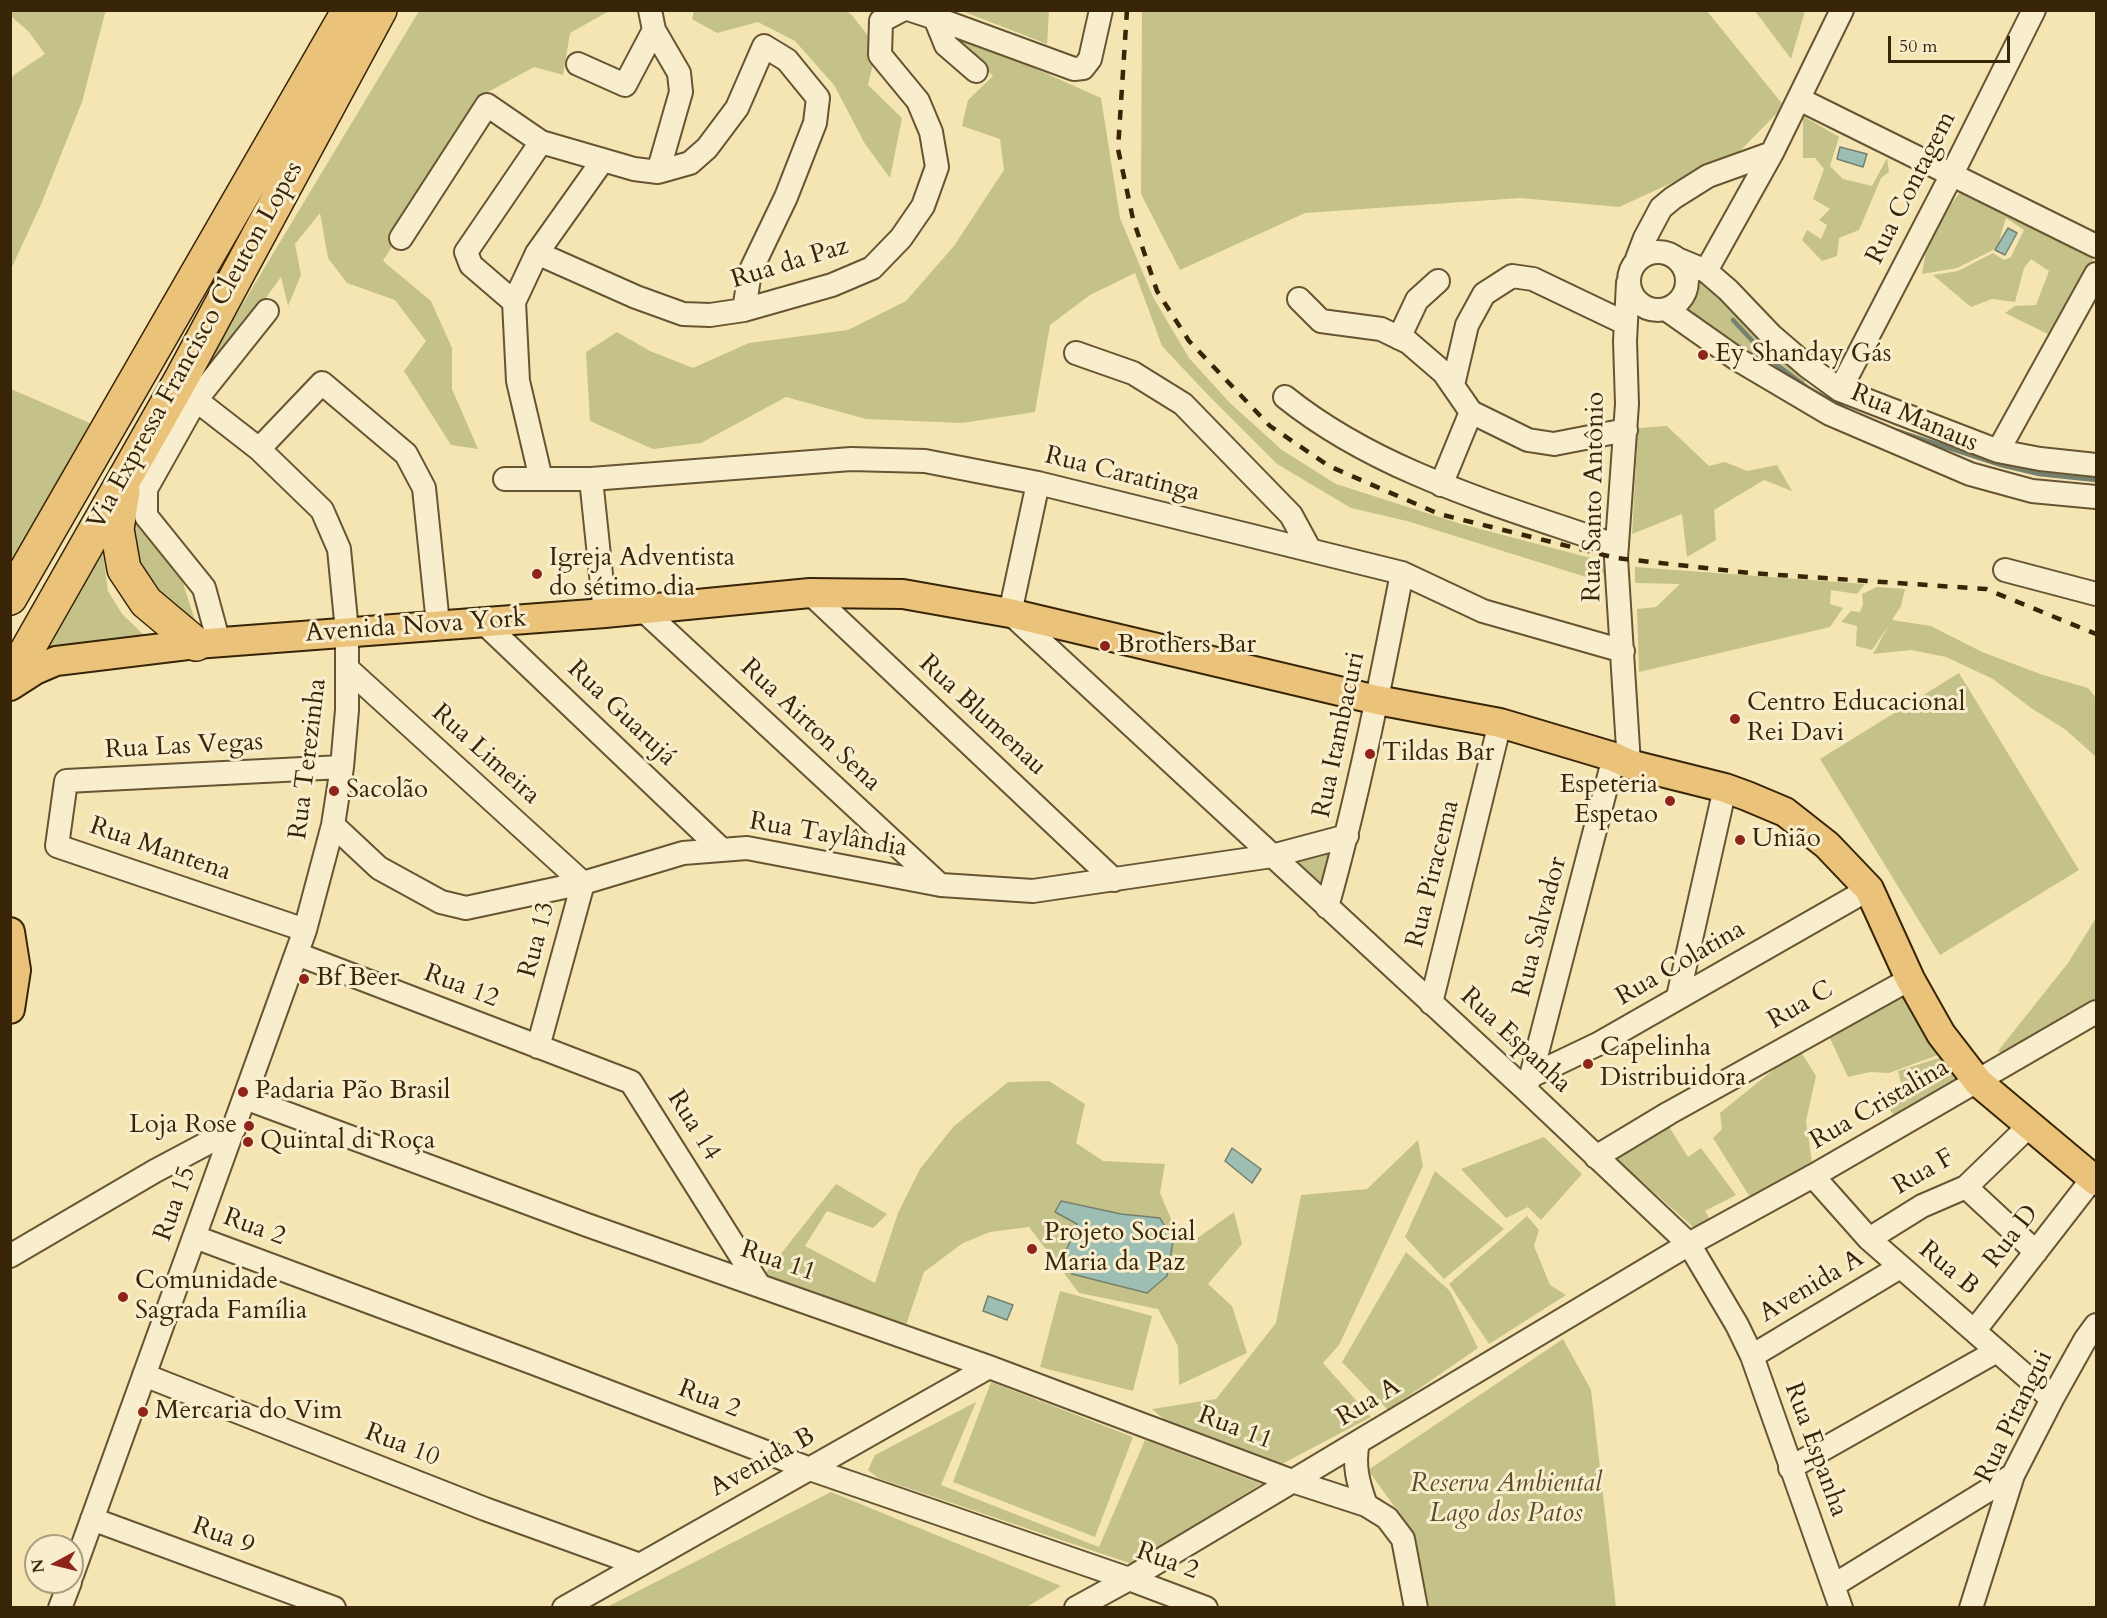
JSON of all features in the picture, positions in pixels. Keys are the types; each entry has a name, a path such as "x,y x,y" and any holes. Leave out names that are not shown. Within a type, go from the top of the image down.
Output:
{"highway":[{"name":"Via Expressa Francisco Cleuton Lopes","path":"10,598 349,10"},
{"name":"Via Expressa Francisco Cleuton Lopes","path":"10,680 125,476 188,391 380,10"},
{"path":"125,476 117,529 124,568 146,602 207,643"}],"main road":[{"name":"Avenida Nova York","path":"10,686 34,670 56,661 207,643 605,613 810,593 903,594 1010,613 1377,700 1500,723 1725,788 1785,812 1827,845 1869,889 1910,979 1941,1034 1978,1082 2095,1179"},
{"path":"10,932 16,970 10,1009"}],"street":[{"name":"Rua da Paz","path":"537,253 636,297 683,314 710,315 744,310 831,285 872,268 901,238 923,206 937,167 932,132 918,101 880,55 881,21 902,10"},
{"path":"911,10 1074,69 1083,68 1090,59 1101,10"},
{"path":"1706,271 1772,153 1842,10"},
{"name":"Rua Contagem","path":"1840,390 2034,10"},
{"path":"935,18 946,45 976,71"},
{"path":"652,20 679,73 681,92 658,172"},
{"path":"578,64 625,85 652,20"},
{"path":"401,238 487,105 541,142 634,170 658,172 690,163 707,148 737,108 764,46 787,60 818,98 815,123 790,186 750,272 744,310"},
{"path":"1799,99 1951,176 2097,246"},
{"path":"514,302 471,265 466,252 541,142"},
{"path":"1661,310 1641,305 1630,291 1629,283 1630,270 1661,208 1708,176 1772,153"},
{"path":"541,479 518,381 514,302 537,253 603,160"},
{"path":"1453,385 1467,325 1484,294 1512,276 1533,279 1625,332 1661,310 1674,306 1685,292 1686,274 1674,256 1667,231 1673,198"},
{"path":"1637,259 1657,251 1706,271 1728,290 1771,335 1807,366 1840,390 1998,451 2040,459 2097,465"},
{"path":"1998,451 2097,274"},
{"path":"1398,338 1417,300 1438,281"},
{"name":"Rua Santo Antônio","path":"1622,760 1623,651 1616,558 1626,430 1625,332 1629,283"},
{"path":"1299,299 1321,321 1381,329 1408,342 1444,373 1471,411 1528,440 1554,444 1626,430"},
{"name":"Rua Manaus","path":"1661,310 1840,419 1970,474 2032,491 2097,497"},
{"path":"207,643 204,588 146,516 146,489 188,391 267,311"},
{"path":"1076,353 1133,373 1184,404 1290,515 1310,550"},
{"path":"258,449 322,383 406,454 424,488 438,624"},
{"name":"Rua Terezinha","path":"188,391 258,449 322,510 339,549 348,631 349,670 342,767 333,825 297,954"},
{"path":"1285,397 1304,413 1345,440 1441,485 1617,546"},
{"path":"1441,485 1471,411"},
{"name":"Rua Caratinga","path":"505,479 591,478 851,459 925,461 1038,483 1402,573 1483,611 1623,651"},
{"path":"591,478 605,613"},
{"path":"1010,613 1038,483"},
{"path":"2005,570 2097,594"},
{"name":"Rua Itambacuri","path":"1327,907 1347,836 1402,573"},
{"name":"Rua Blumenau","path":"810,593 1114,880"},
{"name":"Rua Airton Sena","path":"642,609 940,885"},
{"name":"Rua Espanha","path":"1010,613 1431,1003 1528,1083 1596,1157 1689,1244 1737,1324 1752,1356 1841,1608"},
{"name":"Rua Guarujá","path":"482,621 721,849"},
{"name":"Rua Limeira","path":"349,670 583,882"},
{"name":"Rua Piracema","path":"1431,1003 1500,723"},
{"name":"Rua Salvador","path":"1528,1083 1622,760"},
{"name":"Rua Las Vegas","path":"66,781 342,767"},
{"name":"Rua Mantena","path":"66,781 57,846 305,930"},
{"path":"1678,997 1725,788"},
{"name":"Rua Taylândia","path":"333,825 379,868 441,902 466,908 583,882 683,853 721,849 747,848 940,885 1033,891 1272,856 1347,836"},
{"name":"Rua 13","path":"538,1047 583,882"},
{"name":"Rua Colatina","path":"1528,1083 1869,889"},
{"name":"Rua 12","path":"297,954 538,1047"},
{"name":"Rua 15","path":"84,1541 297,954"},
{"name":"Rua C","path":"1596,1157 1669,1113 1910,979"},
{"name":"Rua Cristalina","path":"1689,1244 1978,1082 2086,1025 2097,1012"},
{"name":"Rua 14","path":"538,1047 631,1082 759,1285"},
{"name":"Rua 11","path":"245,1098 587,1225 989,1367 1292,1481 1366,1504 1388,1518 1403,1539 1416,1608"},
{"name":"Rua F","path":"1869,1239 1922,1206 1966,1187 2029,1126"},
{"path":"12,1254 234,1129"},
{"name":"Rua B","path":"1813,1176 1869,1239 2052,1399"},
{"name":"Rua D","path":"1975,1330 2095,1179"},
{"path":"1966,1187 2036,1252"},
{"name":"Rua 2","path":"195,1237 810,1469 1129,1579 1206,1608"},
{"name":"Rua A","path":"1076,1608 1129,1579 1689,1244"},
{"name":"Avenida A","path":"1752,1356 1900,1267"},
{"name":"Rua Pitangui","path":"1971,1608 2013,1475 2085,1340 2097,1325"},
{"path":"1791,1468 1997,1351"},
{"name":"Avenida B","path":"564,1608 989,1367"},
{"name":"Rua 10","path":"144,1375 485,1509 640,1565"},
{"path":"1358,1442 1355,1470 1366,1504"},
{"path":"1834,1585 2013,1475"},
{"name":"Rua 9","path":"92,1519 334,1608"}],"green space":[{"path":"11,10 108,11 105,13 82,102 42,202 11,269 11,79 45,54 29,32 11,16"},
{"path":"419,11 609,11 570,33 563,75 534,67 486,93 383,261 431,301 452,348 452,389 478,449 451,445 404,371 426,341 395,300 347,283 328,258 320,213 295,244 301,275 288,306 281,277 207,379 203,370"},
{"path":"694,11 846,11 851,14 877,47 868,85 902,118 890,178 865,144 834,85 795,41 758,22 717,33 692,19"},
{"path":"962,11 1049,11 1047,44"},
{"path":"1142,11 1707,11 1784,106 1739,152 1619,207 1520,198 1305,213 1180,270 1141,194"},
{"path":"1755,11 1805,11 1791,59"},
{"path":"951,31 1101,98 1120,218 1153,297 1189,358 1230,403 1282,450 1336,484 1461,524 1606,562 1602,582 1407,521 1351,508 1277,464 1162,346 1135,273 1090,295 1050,325 1035,412 962,423 866,419 786,397 701,443 653,449 590,421 586,352 617,332 650,351 693,368 749,343 848,330 906,301 954,246 1004,170 1000,139 962,126 968,100 993,76 955,42"},
{"path":"1803,116 1839,137 1830,166 1843,179 1872,186 1887,158 1889,172 1881,178 1859,230 1839,238 1837,256 1822,261 1802,240 1807,230 1821,239 1827,225 1819,220 1830,209 1813,199 1824,169 1815,158 1803,158"},
{"path":"1961,191 2090,253 2095,265 2054,337 2005,313 2015,306 2036,305 2049,271 2031,259 2024,268 2015,302 1992,299 1971,307 1933,275 1958,271 1993,253 2004,260 2011,257 2024,230 2006,218 1997,248 1957,268 1922,274 1929,234"},
{"path":"1699,277 1809,378 1798,387 1679,311 1694,295"},
{"path":"11,389 92,424 11,569"},
{"path":"1667,426 1709,466 1725,462 1747,471 1777,465 1792,491 1764,480 1714,510 1716,540 1687,557 1682,514 1632,534 1638,428"},
{"path":"141,483 138,527 178,567 197,627 155,603 130,556 127,507"},
{"path":"103,553 108,591 122,614 147,638 105,646 49,648"},
{"path":"1635,567 1865,584 1857,594 1831,590 1830,604 1843,608 1830,627 1639,672 1637,609 1656,607 1680,584 1635,583"},
{"path":"1877,587 1905,589 1901,606 1892,620 1931,626 1982,652 2043,675 2088,688 2096,698 2096,757 2066,730 2031,708 1993,679 1946,657 1911,650 1873,654 1889,625 1872,650 1856,646 1857,626 1841,622 1851,611 1860,612 1863,604 1862,594"},
{"path":"1959,673 2079,870 1940,955 1820,759"},
{"path":"1332,848 1320,891 1285,860"},
{"path":"2096,918 2096,1004 2006,1056 1998,1051 2068,963"},
{"path":"1902,989 1938,1055 1889,1073 1870,1072 1848,1077 1828,1034"},
{"path":"1799,1049 1816,1076 1806,1121 1812,1163 1753,1202 1713,1138 1722,1129 1720,1113"},
{"path":"1942,1057 1955,1078 1949,1091 1897,1119 1879,1096 1903,1090 1898,1071"},
{"path":"1049,1081 1085,1104 1076,1143 1103,1161 1165,1164 1160,1193 1174,1226 1192,1242 1234,1212 1242,1244 1208,1284 1232,1306 1247,1353 1179,1385 1178,1346 1158,1309 1079,1293 1029,1227 990,1232 963,1243 924,1272 906,1325 769,1278 765,1274 836,1184 887,1214 873,1228 827,1211 805,1246 875,1283 898,1213 920,1169 953,1127 1008,1082"},
{"path":"1666,1122 1688,1157 1701,1148 1736,1195 1705,1211 1711,1221 1693,1227 1614,1157"},
{"path":"1544,1137 1582,1174 1541,1220 1528,1207 1506,1218 1461,1169"},
{"path":"1418,1140 1423,1166 1339,1345 1323,1363 1371,1417 1282,1464 1166,1421 1152,1409 1216,1399 1276,1323 1301,1195 1367,1189"},
{"path":"1435,1171 1504,1229 1444,1279 1405,1237"},
{"path":"1527,1216 1539,1230 1534,1246 1550,1285 1566,1295 1489,1344 1449,1284"},
{"path":"1406,1252 1450,1291 1478,1348 1388,1410 1342,1362"},
{"path":"1060,1291 1152,1316 1133,1391 1040,1367"},
{"name":"Reserva Ambiental Lago dos Patos","path":"1563,1339 1591,1390 1616,1607 1429,1607 1415,1535 1368,1470"},
{"path":"991,1382 1133,1437 1095,1537 953,1482"},
{"path":"976,1402 941,1485 1099,1547 1145,1440 1261,1484 1132,1564 878,1478 868,1470 875,1455"},
{"path":"831,1492 1061,1586 1025,1608 607,1607"}],"water":[{"path":"1840,147 1867,154 1863,167 1837,159"},
{"path":"2008,228 2017,233 2005,255 1995,250"},
{"path":"1232,1148 1261,1169 1252,1183 1225,1161"},
{"path":"1061,1201 1121,1214 1160,1218 1173,1241 1167,1276 1147,1293 1072,1274 1064,1256 1077,1224 1055,1212"},
{"path":"988,1296 1013,1305 1007,1320 983,1311"}],"waterway":[{"path":"1733,320 1769,359 1808,388 1845,409"},
{"path":"1897,431 2001,465 2039,474 2096,480"}],"railway":[{"path":"1127,10 1118,149 1133,219 1157,291 1189,341 1270,426 1329,466 1439,514 1616,558 1750,573 1986,589 2096,634"}],"place":[{"name":"Ey Shanday Gás","path":"1703,355"},
{"name":"Igreja Adventista do sétimo dia","path":"537,574"},
{"name":"Brothers Bar","path":"1105,646"},
{"name":"Centro Educacional Rei Davi","path":"1735,719"},
{"name":"Tildas Bar","path":"1370,754"},
{"name":"Sacolão","path":"334,791"},
{"name":"Espeteria Espetao","path":"1670,801"},
{"name":"União","path":"1740,840"},
{"name":"Bf Beer","path":"304,979"},
{"name":"Capelinha Distribuidora","path":"1588,1064"},
{"name":"Padaria Pão Brasil","path":"243,1092"},
{"name":"Loja Rose","path":"249,1126"},
{"name":"Quintal di Roça","path":"248,1142"},
{"name":"Projeto Social Maria da Paz","path":"1032,1249"},
{"name":"Comunidade Sagrada Família","path":"123,1297"},
{"name":"Mercaria do Vim","path":"143,1412"}]}
